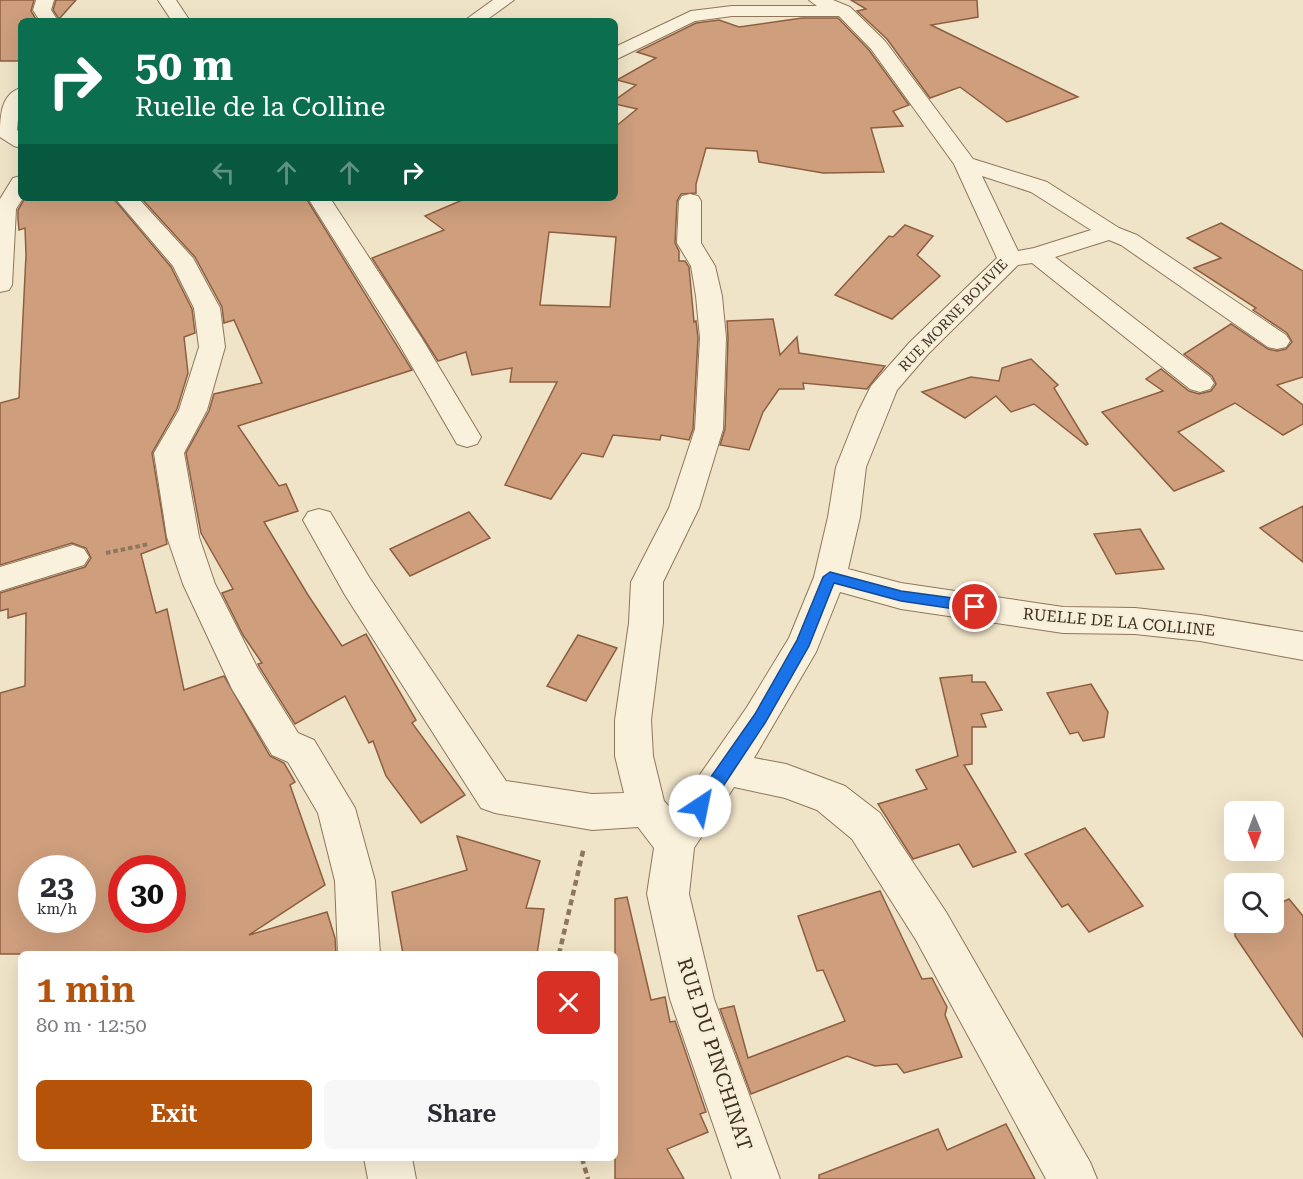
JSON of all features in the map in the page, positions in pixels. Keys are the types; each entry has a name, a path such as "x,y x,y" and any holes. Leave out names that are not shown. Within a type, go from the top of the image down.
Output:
{"street":[{"path":"45,0 42,10 47,18"},
{"path":"167,0 179,18"},
{"path":"478,18 505,0"},
{"name":"RUE MORNE BOLIVIE","path":"818,0 844,11 878,45 965,164 1010,259 919,348 885,386 872,412 851,467 844,517 830,577"},
{"path":"618,53 692,16 732,11 844,11"},
{"path":"18,98 8,110 7,132 18,140"},
{"path":"965,164 1039,187 1111,233 1130,240 1277,341"},
{"path":"0,285 5,209 18,188"},
{"path":"129,201 184,263 207,309 212,347 194,410 169,453 183,537 199,584 244,679 285,744 301,751 336,808 355,881 359,951"},
{"path":"321,201 408,337 467,437"},
{"path":"675,843 647,809 634,756 633,720 646,623 647,582 684,508 709,429 713,372 711,317 703,266 689,243 690,201"},
{"path":"1010,259 1037,255 1111,233"},
{"path":"1037,255 1200,383"},
{"path":"320,520 357,585 495,796 592,812 647,809"},
{"path":"0,579 73,557"},
{"name":"RUELLE DE LA COLLINE","path":"830,577 901,596 1052,618 1135,621 1200,628 1303,646"},
{"name":"RUE DU PINCHINAT","path":"756,1179 692,999 668,894 675,843 760,718 804,642 830,577"},
{"path":"725,769 786,781 831,798 866,826 931,926 1073,1179"},
{"path":"389,1161 392,1179"}],"path":[{"path":"73,557 183,537"},
{"path":"560,951 592,812"},
{"path":"583,1161 588,1179"}],"building":[{"path":"0,0 34,0 31,11 35,18 18,18 18,61 0,61"},
{"path":"56,0 76,0 60,18 53,10"},
{"path":"851,0 977,0 978,17 931,25 1078,97 1007,122 960,87 930,98 887,39 857,11 866,9"},
{"path":"802,18 838,18 869,50 909,105 893,111 903,126 871,128 884,172 823,173 759,162 757,151 706,148 696,184 696,193 681,194 677,201 675,243 679,251 679,261 685,261 689,267 694,322 696,321 698,338 693,429 689,440 661,435 660,440 613,435 603,457 582,453 551,499 505,485 557,382 510,382 512,368 472,375 466,352 438,361 372,258 444,230 425,216 460,201 618,201 618,125 637,109 618,105 618,98 636,85 618,79 656,58 637,52 696,23 719,20 739,27","holes":["549,232 616,237 610,307 540,305"]},
{"path":"23,201 116,201 171,267 192,309 195,333 184,337 188,373 177,409 152,453 167,544 141,554 156,613 167,609 184,690 224,676 270,756 284,763 295,782 290,785 325,885 249,935 327,912 335,938 336,951 18,951 18,954 0,954 0,693 25,686 26,613 8,618 8,609 0,611 0,593 85,567 91,558 86,548 72,543 0,565 0,403 19,398 26,255 25,228 19,230 18,210"},
{"path":"144,201 308,201 412,370 238,426 279,486 286,484 298,511 264,522 308,595 342,646 366,634 416,720 412,723 465,795 421,823 386,776 373,741 369,743 345,696 295,724 260,668 258,664 262,663 243,635 222,593 233,589 201,533 186,453 209,411 214,394 262,383 234,320 224,323 222,307 195,257"},
{"path":"1221,223 1303,271 1303,377 1277,385 1303,405 1303,424 1283,435 1235,403 1178,432 1224,471 1174,491 1102,412 1163,391 1146,379 1161,369 1189,391 1199,394 1211,391 1216,384 1212,376 1184,354 1231,324 1268,349 1277,351 1286,349 1292,342 1287,333 1253,310 1256,308 1194,268 1221,258 1187,238"},
{"path":"905,225 933,236 917,255 940,276 892,319 835,295 889,236 893,237"},
{"path":"773,319 780,355 797,337 799,353 885,366 867,389 803,383 804,389 779,389 763,412 749,450 720,445 725,429 727,321"},
{"path":"1031,359 1058,385 1054,388 1088,444 1086,445 1034,404 1011,412 996,396 965,418 922,392 971,377 999,381 1002,368"},
{"path":"1303,506 1303,562 1260,528"},
{"path":"469,512 490,538 410,576 390,549"},
{"path":"1140,529 1164,569 1116,574 1094,534"},
{"path":"578,635 617,648 586,701 547,686"},
{"path":"972,675 972,682 985,682 1002,710 981,714 986,727 972,727 972,764 964,765 1016,852 973,867 959,844 913,859 878,804 927,789 916,770 958,756 940,678"},
{"path":"1091,684 1108,712 1104,737 1083,741 1078,732 1070,734 1047,693"},
{"path":"1085,828 1143,906 1089,932 1068,904 1062,907 1025,854"},
{"path":"457,836 540,861 526,908 544,909 537,951 402,951 392,892 467,870"},
{"path":"880,891 922,979 932,978 947,1007 945,1015 962,1057 904,1073 897,1064 875,1066 847,1056 751,1094 720,1009 734,1006 748,1058 845,1021 823,970 817,971 798,916"},
{"path":"627,897 651,1000 665,997 670,1022 675,1021 706,1112 700,1114 708,1132 667,1149 684,1179 615,1179 615,1161 618,1161 618,951 615,951 615,899"},
{"path":"1289,899 1303,916 1303,1037 1235,936 1235,933 1284,933 1284,901"},
{"path":"1006,1124 1035,1179 819,1179 819,1175 938,1129 947,1150"}],"route":[{"path":"700,806 760,718 804,642 830,577 901,596 975,607"}]}
